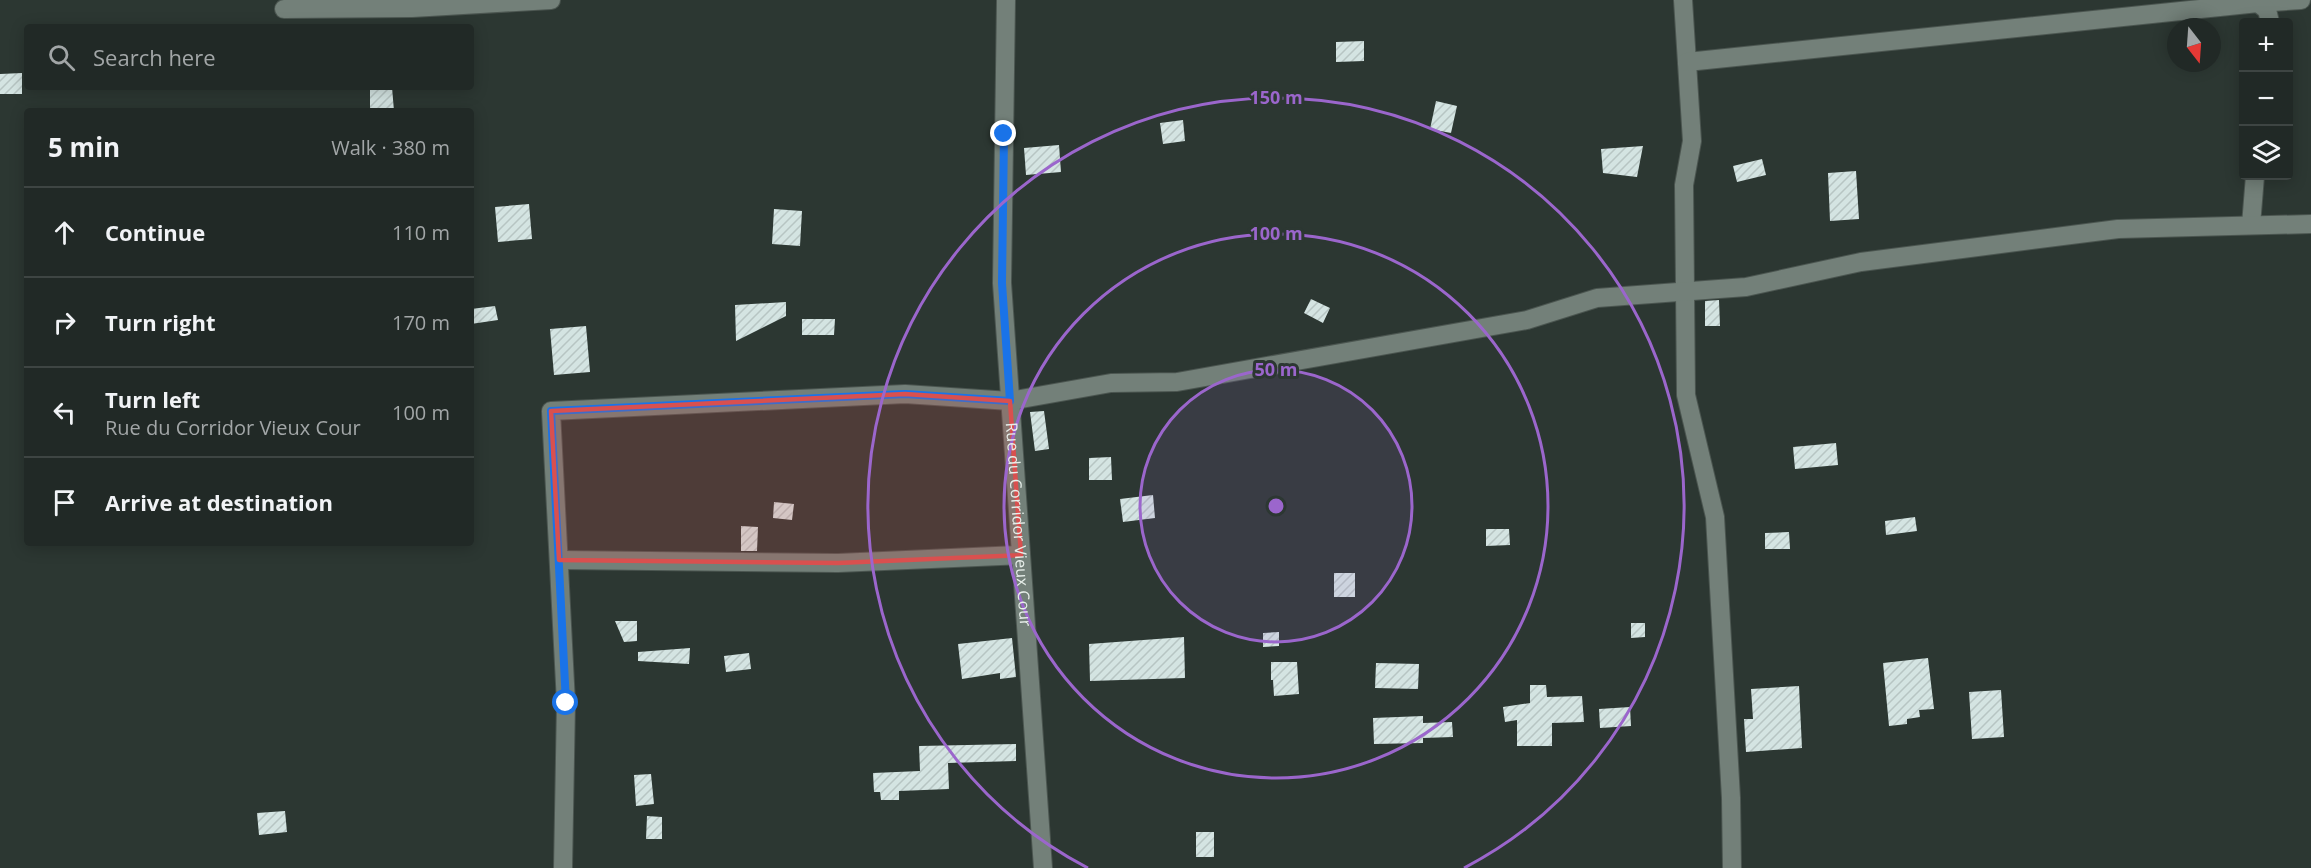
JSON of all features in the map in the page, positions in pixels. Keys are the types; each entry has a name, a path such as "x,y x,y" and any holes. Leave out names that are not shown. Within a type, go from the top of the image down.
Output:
{"street":[{"path":"284,9 412,8 551,0"},
{"name":"Rue du Corridor Vieux Cour","path":"1006,0 1002,283 1043,868"},
{"path":"1683,0 1692,141 1684,185 1686,395 1715,517 1731,798 1732,868"},
{"path":"1687,62 2210,4 2301,0"},
{"path":"2259,3 2267,10 2269,18"},
{"path":"2251,225 2255,180"},
{"path":"563,868 566,703 551,411 905,394 1010,401 1111,383 1177,382 1527,320 1598,298 1746,287 1861,262 2118,229 2311,224"},
{"path":"559,560 838,562 1021,555"}],"highlighted area":[{"path":"905,394 1010,401 1021,555 838,563 559,560 551,411"}],"building":[{"path":"1364,41 1364,61 1336,62 1336,42"},
{"path":"22,73 22,94 0,94 0,74"},
{"path":"370,90 392,90 394,108 370,108"},
{"path":"1436,101 1457,106 1451,133 1430,129"},
{"path":"1183,120 1185,141 1163,144 1160,123"},
{"path":"1059,145 1061,172 1026,175 1024,148"},
{"path":"1643,146 1637,177 1603,173 1601,149"},
{"path":"1762,159 1766,175 1737,182 1733,166"},
{"path":"1856,171 1859,219 1830,221 1828,173"},
{"path":"529,204 532,239 498,242 495,207"},
{"path":"774,209 802,211 800,246 772,244"},
{"path":"1311,299 1330,308 1323,323 1304,313"},
{"path":"1719,300 1720,326 1705,326 1705,301"},
{"path":"786,302 786,316 736,341 735,305"},
{"path":"495,306 498,320 474,324 474,309"},
{"path":"802,319 835,319 834,335 802,335"},
{"path":"586,326 590,372 554,375 550,329"},
{"path":"1044,411 1049,449 1035,451 1030,412"},
{"path":"1836,443 1838,465 1795,469 1793,447"},
{"path":"1111,457 1112,480 1089,480 1089,458"},
{"path":"1153,495 1155,518 1123,522 1120,499"},
{"path":"774,502 794,504 792,520 773,518"},
{"path":"1915,517 1917,531 1886,535 1885,521"},
{"path":"741,526 758,527 757,551 741,551"},
{"path":"1486,529 1509,529 1510,545 1486,546"},
{"path":"1789,532 1790,549 1765,549 1765,533"},
{"path":"1334,573 1355,573 1355,597 1334,597"},
{"path":"615,621 637,621 637,641 624,642"},
{"path":"1631,623 1645,623 1645,637 1631,638"},
{"path":"1279,632 1279,646 1263,647 1263,633"},
{"path":"1184,637 1185,678 1090,681 1089,644"},
{"path":"1012,638 1016,677 1000,679 1000,673 962,679 958,644"},
{"path":"690,648 689,664 638,661 638,652"},
{"path":"749,653 751,669 726,672 724,656"},
{"path":"1928,658 1934,709 1919,710 1920,717 1907,719 1907,724 1889,726 1883,663"},
{"path":"1271,662 1297,662 1299,694 1274,696"},
{"path":"1376,663 1419,664 1418,689 1375,688"},
{"path":"1530,685 1546,685 1547,697 1582,696 1584,722 1552,723 1552,746 1517,746 1517,720 1505,722 1503,707 1530,703"},
{"path":"1799,686 1802,748 1746,752 1744,719 1753,719 1751,689"},
{"path":"2001,690 2004,737 1972,739 1969,692"},
{"path":"1630,707 1631,726 1600,728 1599,709"},
{"path":"1423,716 1423,723 1452,722 1453,737 1423,738 1423,743 1374,744 1373,718"},
{"path":"1016,744 1016,761 948,763 949,789 899,791 899,800 881,800 880,792 874,792 873,773 920,771 919,746"},
{"path":"651,774 654,804 636,806 634,775"},
{"path":"285,811 287,832 259,835 257,813"},
{"path":"647,816 662,817 662,839 646,839"},
{"path":"1196,832 1214,832 1214,857 1196,857"}],"route":[{"path":"566,703 551,411 780,398 905,394 1010,401 1002,283 1004,134"}]}
